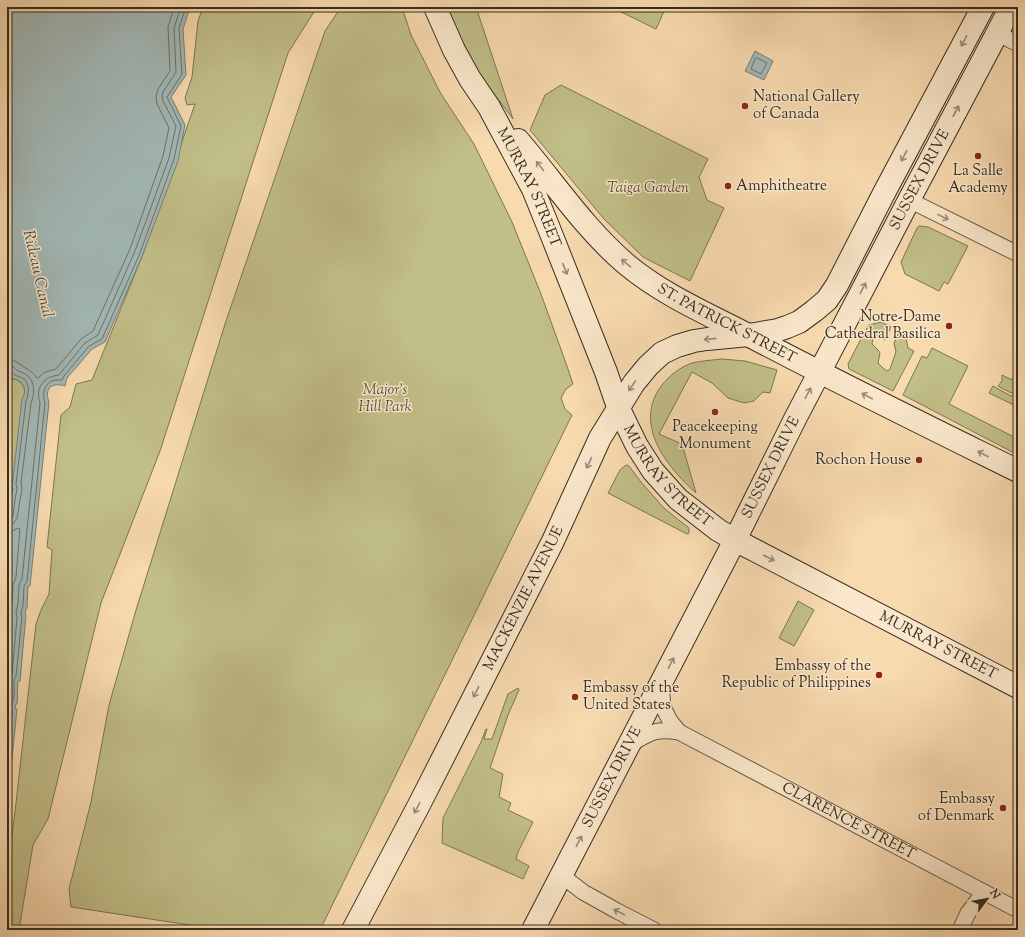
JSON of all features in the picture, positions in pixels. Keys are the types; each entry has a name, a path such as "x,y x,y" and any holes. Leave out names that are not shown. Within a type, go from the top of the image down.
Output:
{"main road":[{"path":"435,7 464,69 489,107"},
{"name":"SUSSEX DRIVE","path":"748,335 778,330 799,322 827,300 837,285 906,151 983,7"},
{"name":"SUSSEX DRIVE","path":"533,930 735,540 819,372 1011,7"},
{"name":"ST. PATRICK STREET","path":"489,107 528,151 556,188 593,232 613,253 657,287 819,372 1018,471"},
{"name":"MURRAY STREET","path":"489,107 540,205 606,372 618,407 641,452 664,485 693,512 735,540 1018,687"},
{"name":"MACKENZIE AVENUE","path":"353,930 420,803 549,548 600,438 618,407 639,376 662,353 677,346 694,341 748,335"}],"street":[{"path":"997,33 1018,44"},
{"path":"909,200 1018,254"},
{"name":"CLARENCE STREET","path":"661,682 663,707 670,721 679,732"},
{"name":"CLARENCE STREET","path":"629,745 652,732 666,730 679,732 1018,910"},
{"path":"561,875 583,892 654,930"},
{"path":"960,930 968,914 984,892"}],"green space":[{"path":"203,7 317,7 288,53 160,451 101,603 48,819 33,845 19,930 7,930 7,873 36,624 49,594 52,550 47,547 61,415 70,407 76,384 92,380 143,254 195,104 187,105 185,98 192,77 198,21"},
{"name":"Major's Hill Park","path":"341,7 402,7 411,35 441,94 474,144 512,222 541,294 573,384 566,389 561,398 565,409 572,415 320,930 223,930 71,907 69,889 91,802 109,705 136,610 226,321 325,31"},
{"path":"444,7 476,7 513,119 473,66"},
{"path":"666,7 656,29 613,8"},
{"name":"Taiga Garden","path":"561,85 708,159 699,177 707,200 724,208 690,281 643,257 604,219 530,130 545,95"},
{"path":"919,226 928,227 968,246 948,284 944,282 939,291 905,274 901,262"},
{"path":"881,322 891,327 885,340 866,330 869,325"},
{"path":"864,333 873,338 872,344 880,353 878,363 887,371 890,369 896,352 894,343 898,334 906,338 908,348 914,351 893,391 849,369 848,364"},
{"path":"932,348 968,366 949,404 1018,439 1018,455 903,395 922,356 927,358"},
{"path":"722,359 745,361 777,370 770,393 763,392 754,401 744,403 728,398 712,383 692,372 659,434 682,444 696,493 674,471 665,458 657,444 652,429 651,415 654,400 662,385 675,372 692,363"},
{"path":"7,370 11,379 20,382 25,390 7,534"},
{"path":"1002,375 1010,379 1018,380 1018,391 1011,393 998,386 1002,381"},
{"path":"993,386 1011,396 1018,394 1018,407 989,393"},
{"path":"626,465 629,466 664,508 688,527 689,533 687,534 608,493 620,470"},
{"path":"798,601 814,610 794,646 779,638"},
{"path":"518,688 519,690 508,715 490,768 503,774 499,797 511,803 508,810 533,822 516,859 529,866 523,879 442,843 443,818 486,729 484,739 492,739 508,694"}],"water":[{"name":"Rideau Canal","path":"7,7 190,7 183,29 186,75 171,97 185,125 178,161 143,254 105,342 92,349 67,378 65,386 56,385 50,387 48,390 49,402 30,586 28,586 27,608 25,614 20,681 18,681 17,704 15,709 17,709 10,779 7,779 7,534 24,388 19,380 11,379 7,370"},
{"path":"755,51 773,61 764,80 745,71"}],"place":[{"name":"National Gallery of Canada","path":"745,106"},
{"name":"La Salle Academy","path":"978,156"},
{"name":"Amphitheatre","path":"728,186"},
{"name":"Notre-Dame Cathedral Basilica","path":"949,326"},
{"name":"Peacekeeping Monument","path":"715,412"},
{"name":"Rochon House","path":"919,460"},
{"name":"Embassy of the Republic of Philippines","path":"879,675"},
{"name":"Embassy of the United States","path":"575,697"},
{"name":"Embassy of Denmark","path":"1003,808"}]}
